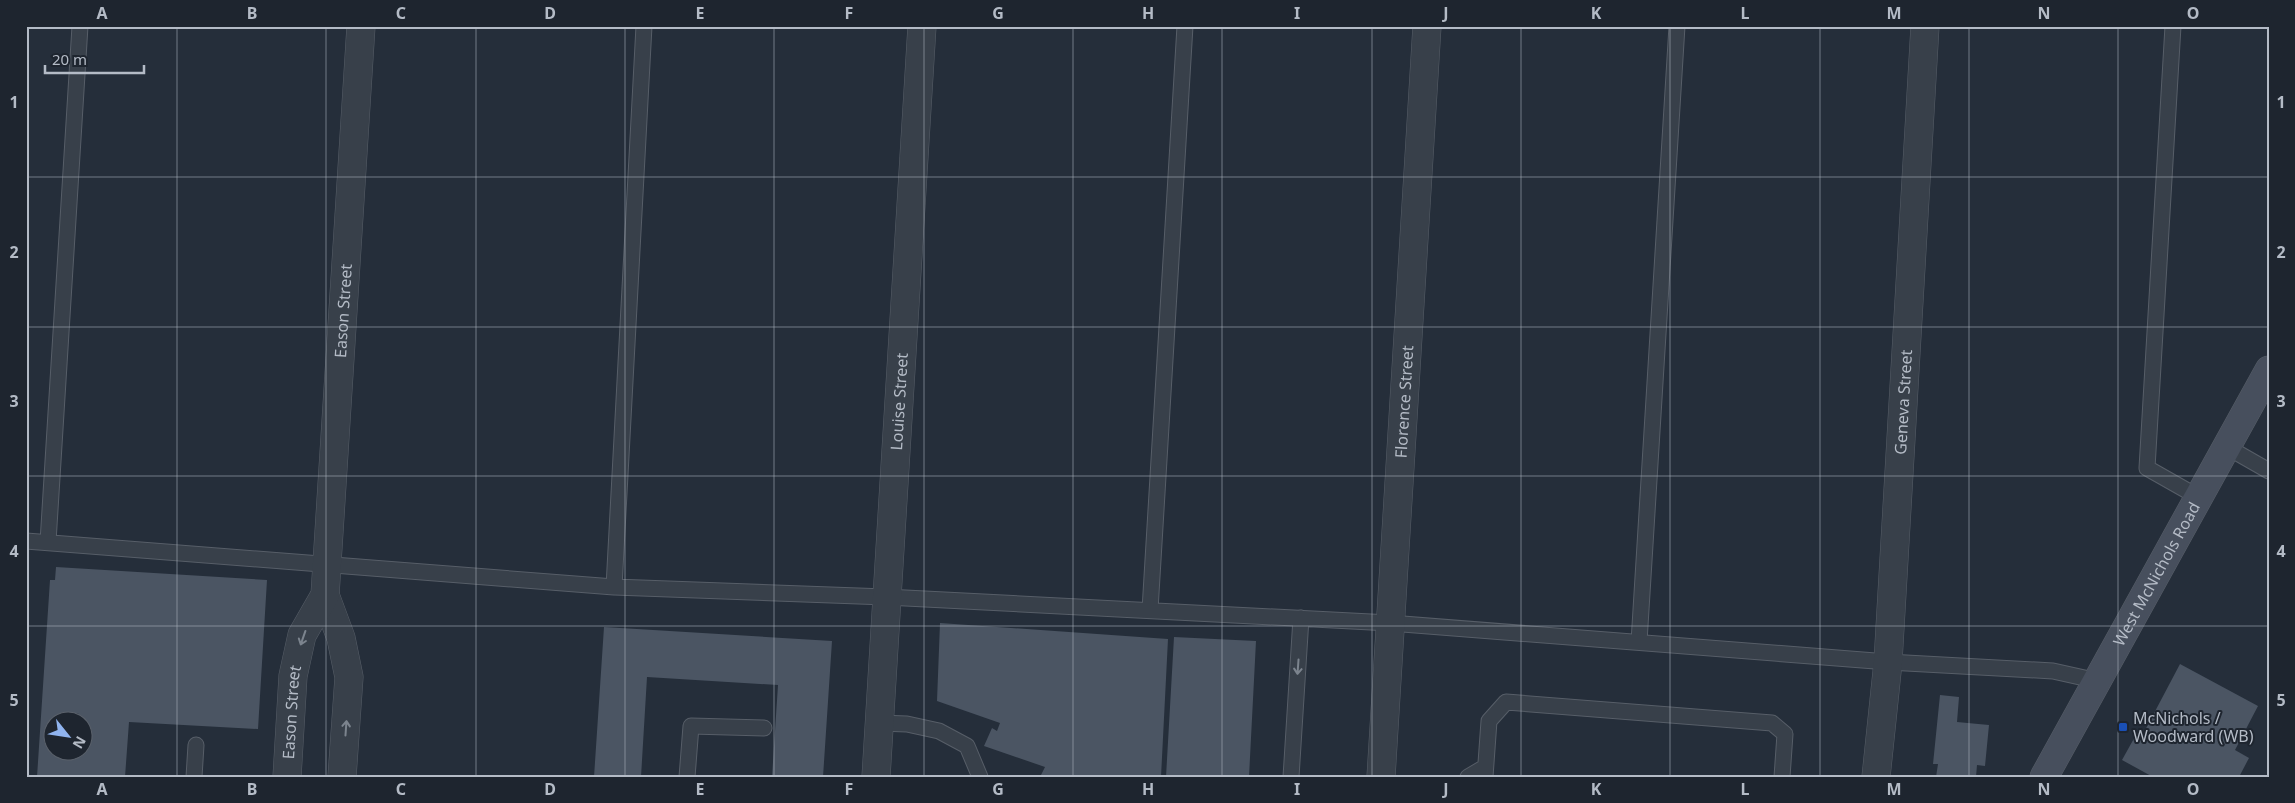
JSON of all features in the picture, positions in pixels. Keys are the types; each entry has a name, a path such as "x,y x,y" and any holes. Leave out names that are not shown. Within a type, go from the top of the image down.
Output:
{"main road":[{"name":"West McNichols Road","path":"2044,777 2200,498 2269,370"}],"street":[{"name":"Eason Street","path":"287,777 293,676 302,635 325,595 328,566 361,26"},
{"name":"Louise Street","path":"876,777 922,26"},
{"name":"Florence Street","path":"1382,777 1427,26"},
{"name":"Geneva Street","path":"1876,777 1888,662 1925,26"},
{"name":"Eason Street","path":"325,595 341,638 349,677 342,777"}],"lane":[{"path":"48,542 80,26"},
{"path":"614,587 644,26"},
{"path":"1150,610 1185,26"},
{"path":"1639,642 1677,26"},
{"path":"2173,26 2147,468 2200,498"},
{"path":"2228,447 2269,471"},
{"path":"26,541 614,587 886,597 1390,622 1888,662 2053,672 2098,680"},
{"path":"1291,777 1301,618"},
{"path":"1468,777 1485,772 1489,720 1506,702 1772,723 1785,734 1782,777"},
{"path":"879,723 907,724 939,731 967,746 980,777"},
{"path":"687,777 691,726 764,728"},
{"path":"194,777 196,745"}],"building":[{"path":"56,567 267,580 258,729 129,722 125,777 37,777 50,580 55,580"},
{"path":"940,623 1168,639 1161,777 1040,777 1045,767 984,746 992,728 997,731 1000,723 937,701"},
{"path":"604,627 832,641 823,777 772,777 778,685 647,677 641,777 594,777"},
{"path":"1174,637 1256,641 1249,777 1166,777"},
{"path":"2180,664 2258,706 2235,750 2249,758 2239,777 2153,777 2122,760 2137,733 2142,736"},
{"path":"1940,695 1959,697 1957,722 1989,725 1985,766 1977,765 1976,777 1936,777 1938,764 1933,764"}],"place":[{"name":"McNichols / Woodward (WB)","path":"2123,727"}]}
